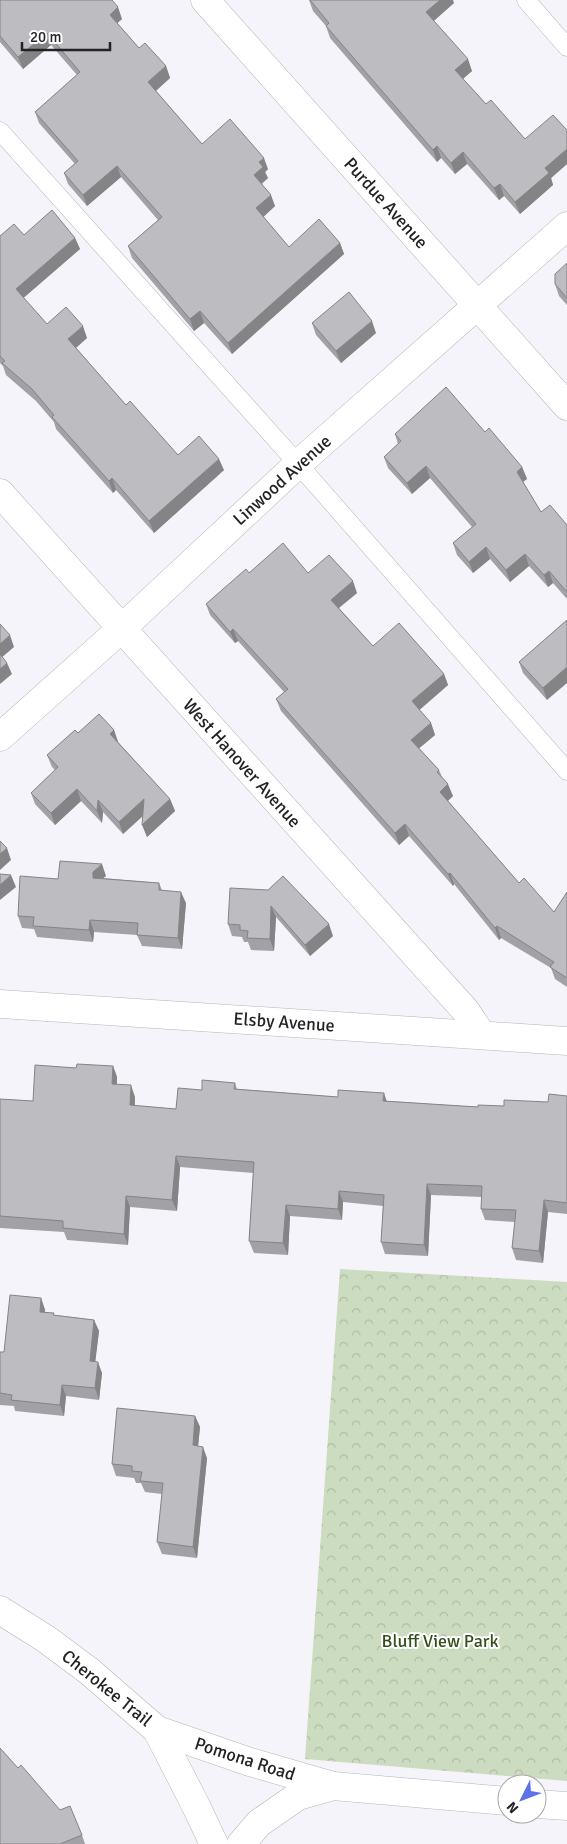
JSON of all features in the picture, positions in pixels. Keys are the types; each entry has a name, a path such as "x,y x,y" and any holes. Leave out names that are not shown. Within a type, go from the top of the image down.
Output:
{"street":[{"name":"Purdue Avenue","path":"204,0 567,406"},
{"name":"Linwood Avenue","path":"0,737 121,629 298,464 567,226"},
{"name":"West Hanover Avenue","path":"0,493 465,1010 482,1035"},
{"name":"Elsby Avenue","path":"0,1004 567,1041"},
{"name":"Cherokee Trail","path":"0,1610 46,1639 89,1671 157,1730 214,1844"},
{"name":"Pomona Road","path":"157,1730 250,1762 333,1786 497,1800"},
{"name":"Pomona Road","path":"242,1844 259,1823 298,1796 333,1786"},
{"path":"547,1805 567,1806"}],"lane":[{"path":"526,0 567,47"},
{"path":"0,131 298,464 567,771"}],"green space":[{"name":"Bluff View Park","path":"340,1269 567,1282 567,1781 547,1779 547,1774 497,1775 305,1759"}],"building":[{"path":"0,0 112,0 118,7 110,15 139,48 145,43 166,66 148,82 202,144 230,119 264,158 259,162 263,167 254,175 271,195 256,208 289,247 319,219 340,243 228,343 200,311 190,319 128,246 162,217 117,166 83,195 64,173 78,161 35,112 80,72 47,33 18,57 0,36"},
{"path":"310,0 440,0 426,12 468,59 455,70 486,104 491,100 525,139 553,115 567,130 567,149 545,168 549,173 515,202 500,184 494,188 463,152 451,163 437,146 433,150 326,26 329,23"},
{"path":"52,210 75,238 16,289 47,324 66,307 83,326 68,339 126,405 130,401 178,455 199,436 219,459 149,521 112,478 109,481 52,417 54,415 32,389 2,363 5,361 0,356 0,236 14,224 24,235"},
{"path":"567,263 567,298 555,284 555,274"},
{"path":"349,292 372,321 336,351 312,323"},
{"path":"446,387 485,432 489,428 522,467 517,472 541,512 550,505 567,525 567,592 549,571 544,575 525,554 506,570 486,547 469,562 453,543 476,524 426,466 407,483 384,457 401,441 395,434"},
{"path":"283,543 308,573 329,555 353,581 331,600 373,646 399,623 444,674 412,701 431,723 411,740 439,770 437,772 448,784 440,792 519,883 524,878 554,912 567,892 567,978 550,967 554,962 497,926 495,928 450,873 448,874 405,824 395,833 276,699 288,689 233,629 230,632 206,604 246,569 249,573"},
{"path":"567,620 567,667 543,688 519,662"},
{"path":"0,624 10,635 0,644"},
{"path":"0,654 7,663 0,669"},
{"path":"99,714 114,730 110,734 170,799 142,825 144,799 119,822 98,800 97,811 77,789 51,813 31,793 58,767 47,755 75,730 78,733"},
{"path":"0,841 7,848 0,854"},
{"path":"60,861 102,864 93,872 93,878 159,883 159,890 181,892 178,938 137,935 138,923 90,920 89,930 33,926 34,917 18,916 20,876 58,879"},
{"path":"0,874 11,875 0,885"},
{"path":"283,876 329,924 305,945 271,906 270,939 247,938 248,931 240,930 240,925 228,924 230,888 268,890"},
{"path":"77,1064 113,1066 112,1084 131,1085 130,1105 176,1109 178,1088 202,1090 202,1080 235,1083 234,1089 338,1097 338,1090 384,1093 383,1101 478,1107 478,1105 504,1106 504,1100 548,1102 549,1094 567,1096 567,1203 544,1200 539,1251 512,1248 516,1210 481,1209 482,1186 427,1184 424,1245 381,1242 384,1195 339,1191 338,1209 286,1205 283,1243 249,1241 254,1162 176,1156 172,1200 126,1196 124,1234 63,1228 63,1221 0,1216 0,1099 33,1101 35,1065 76,1068"},
{"path":"10,1295 41,1298 40,1312 94,1320 90,1361 98,1362 95,1388 62,1385 60,1405 11,1400 12,1395 0,1393 0,1352 4,1352"},
{"path":"117,1408 195,1416 193,1445 203,1447 193,1547 157,1542 163,1483 140,1481 142,1472 132,1471 132,1466 112,1464"},
{"path":"0,1748 18,1768 21,1765 60,1810 70,1806 82,1835 60,1844 0,1844"}]}
